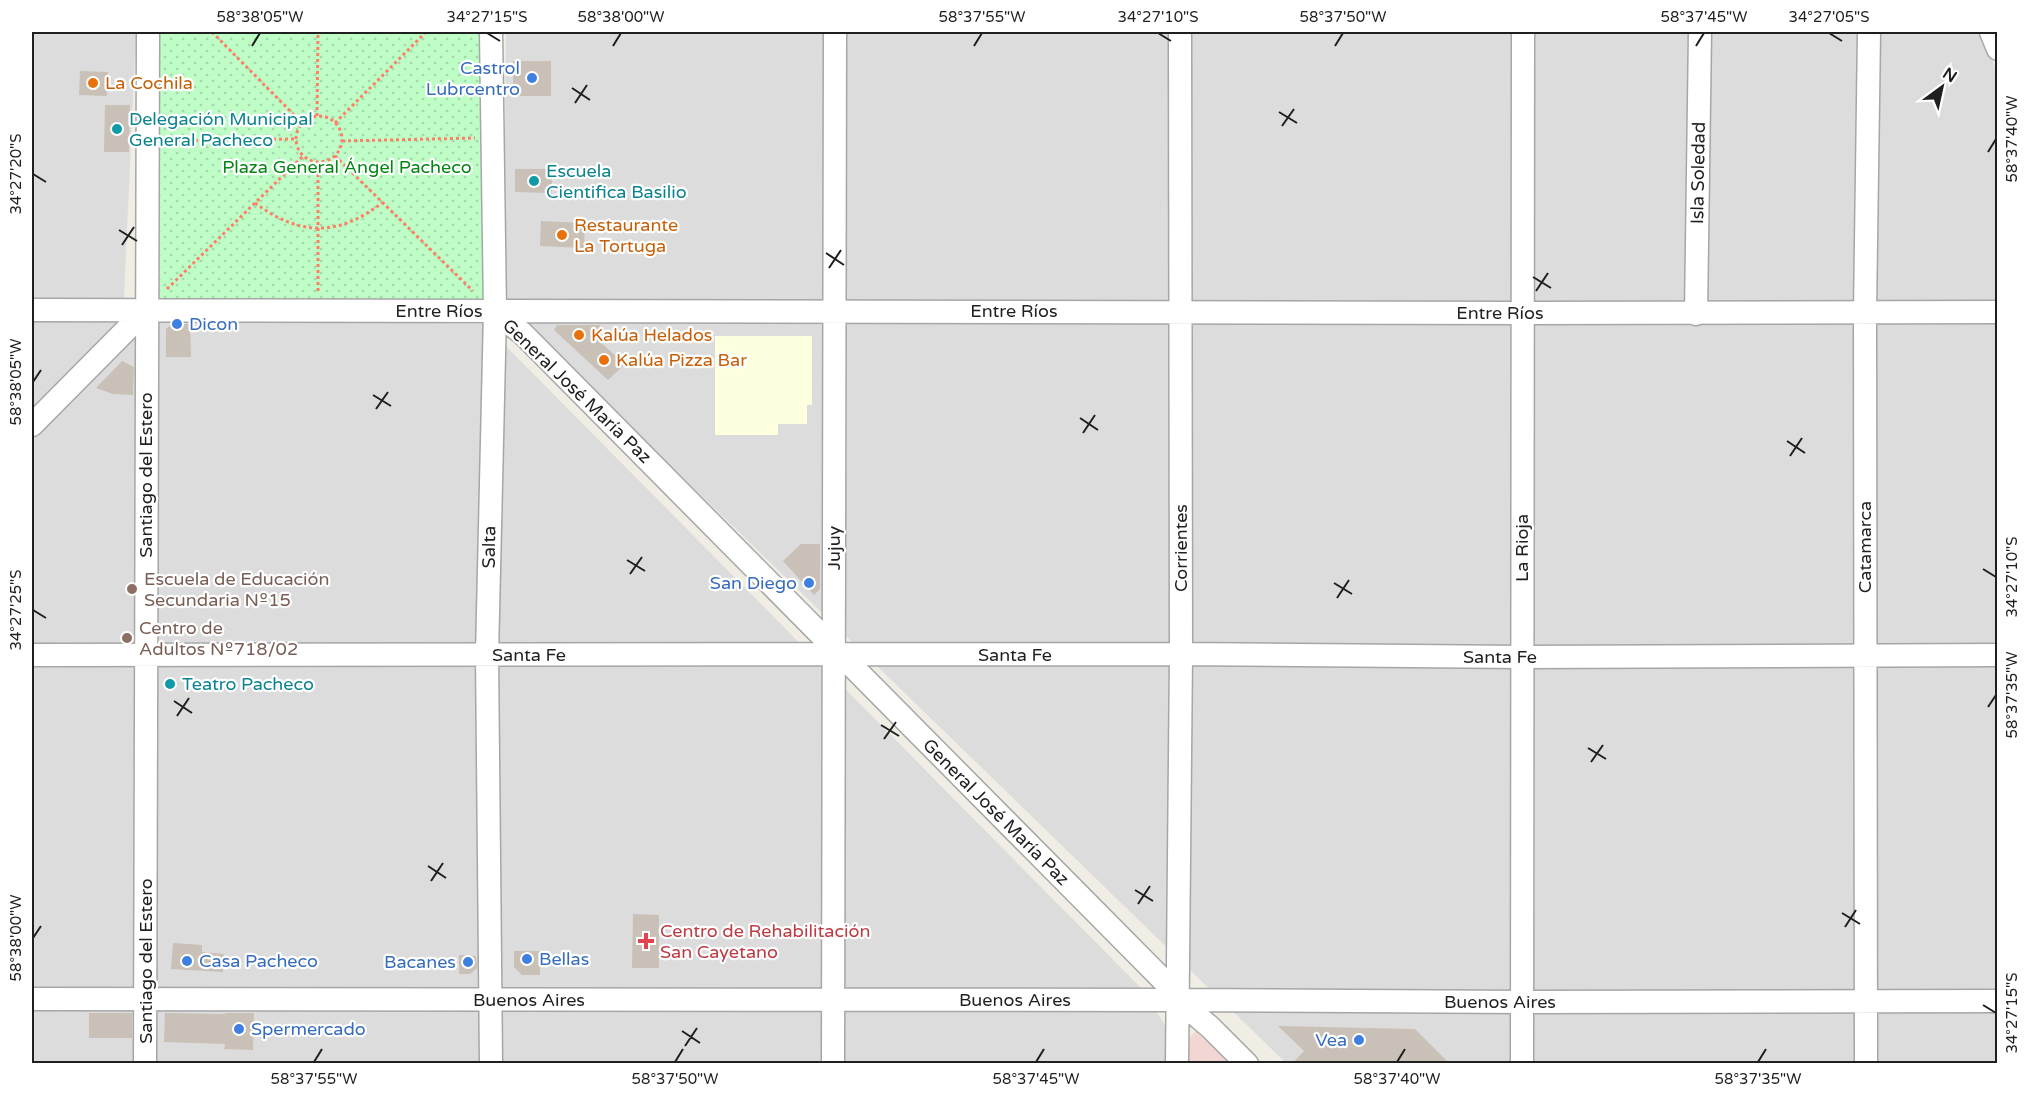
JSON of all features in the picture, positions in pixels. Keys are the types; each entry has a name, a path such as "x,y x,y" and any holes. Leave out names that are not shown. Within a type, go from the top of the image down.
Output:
{"street":[{"name":"Santiago del Estero","path":"145,1064 148,32"},
{"name":"Salta","path":"491,32 495,312 487,655 491,1064"},
{"name":"Jujuy","path":"833,1064 835,32"},
{"name":"Corrientes","path":"1177,1064 1174,1004 1181,654 1180,32"},
{"name":"La Rioja","path":"1522,1064 1523,32"},
{"name":"Isla Soledad","path":"1696,314 1700,32"},
{"name":"Catamarca","path":"1866,1064 1865,312 1869,32"},
{"path":"1991,32 1998,49"},
{"name":"Entre Ríos","path":"32,310 495,312 834,310 1522,314 1998,312"},
{"path":"32,424 146,310"},
{"name":"General José María Paz","path":"495,312 523,334 832,656 1165,982 1174,1004 1210,1027 1247,1064"},
{"name":"Santa Fe","path":"32,655 1181,654 1521,657 1998,655"},
{"name":"Buenos Aires","path":"32,999 833,1000 1174,1004 1998,1001"}],"path":[{"path":"212,32 302,123"},
{"path":"317,116 318,32"},
{"path":"335,123 426,32"},
{"path":"317,116 326,117 340,130 342,141 335,156 328,161 318,162 303,156 297,146 297,130 302,123 317,116"},
{"path":"342,141 492,138"},
{"path":"147,141 296,139"},
{"path":"146,310 303,156"},
{"path":"335,156 495,312"},
{"path":"318,162 318,310"},
{"path":"255,203 287,222 318,228 348,224 364,216 382,202"}],"shaded area":[{"path":"32,32 136,32 123,319 484,324 1143,990 1166,1027 1166,1063 32,1063"},
{"path":"506,32 1982,32 1998,75 1997,1063 1286,1063 503,303"},
{"path":"715,336 812,336 812,405 807,405 807,424 778,424 778,435 715,435"},
{"path":"1196,1031 1229,1063 1187,1063 1187,1041"}],"green space":[{"name":"Plaza General Ángel Pacheco","path":"156,32 483,32 484,293 481,301 164,301 157,297"}],"building":[{"name":"Castrol Lubrcentro","path":"513,61 551,61 551,96 513,96"},
{"name":"La Cochila","path":"80,71 108,72 107,96 79,95"},
{"name":"Delegación Municipal General Pacheco","path":"105,105 130,105 129,152 104,152"},
{"name":"Escuela Cientifica Basilio","path":"515,169 552,169 552,193 515,192"},
{"name":"Restaurante La Tortuga","path":"541,221 585,223 584,248 540,246"},
{"path":"172,324 190,324 191,357 166,357 166,329"},
{"path":"557,325 600,325 598,340 625,364 608,380 554,330"},
{"path":"122,361 134,367 133,395 113,394 96,388"},
{"path":"801,544 820,544 820,589 814,595 783,561"},
{"name":"Centro de Rehabilitación San Cayetano","path":"633,914 659,915 659,968 632,968"},
{"name":"Casa Pacheco","path":"173,943 202,945 202,952 224,954 223,972 171,969"},
{"name":"Bellas","path":"514,951 540,951 540,975 522,975 514,967"},
{"name":"Bacanes","path":"459,955 476,956 477,968 470,974 459,974"},
{"path":"89,1013 132,1013 132,1038 89,1038"},
{"path":"165,1013 254,1013 253,1050 224,1049 225,1044 164,1042"},
{"name":"Vea","path":"1278,1026 1415,1029 1450,1064 1292,1064 1304,1051"}],"place":[{"name":"Castrol Lubrcentro","path":"532,78"},
{"name":"La Cochila","path":"93,83"},
{"name":"Delegación Municipal General Pacheco","path":"117,129"},
{"name":"Escuela Cientifica Basilio","path":"534,181"},
{"name":"Restaurante La Tortuga","path":"562,235"},
{"name":"Dicon","path":"177,324"},
{"name":"Kalúa Helados","path":"579,335"},
{"name":"Kalúa Pizza Bar","path":"604,360"},
{"name":"San Diego","path":"809,583"},
{"name":"Escuela de Educación Secundaria Nº15","path":"132,589"},
{"name":"Centro de Adultos Nº718/02","path":"127,638"},
{"name":"Teatro Pacheco","path":"170,684"},
{"name":"Centro de Rehabilitación San Cayetano","path":"646,941"},
{"name":"Bellas","path":"527,959"},
{"name":"Casa Pacheco","path":"187,961"},
{"name":"Bacanes","path":"468,962"},
{"name":"Spermercado","path":"239,1029"},
{"name":"Vea","path":"1359,1040"}]}
